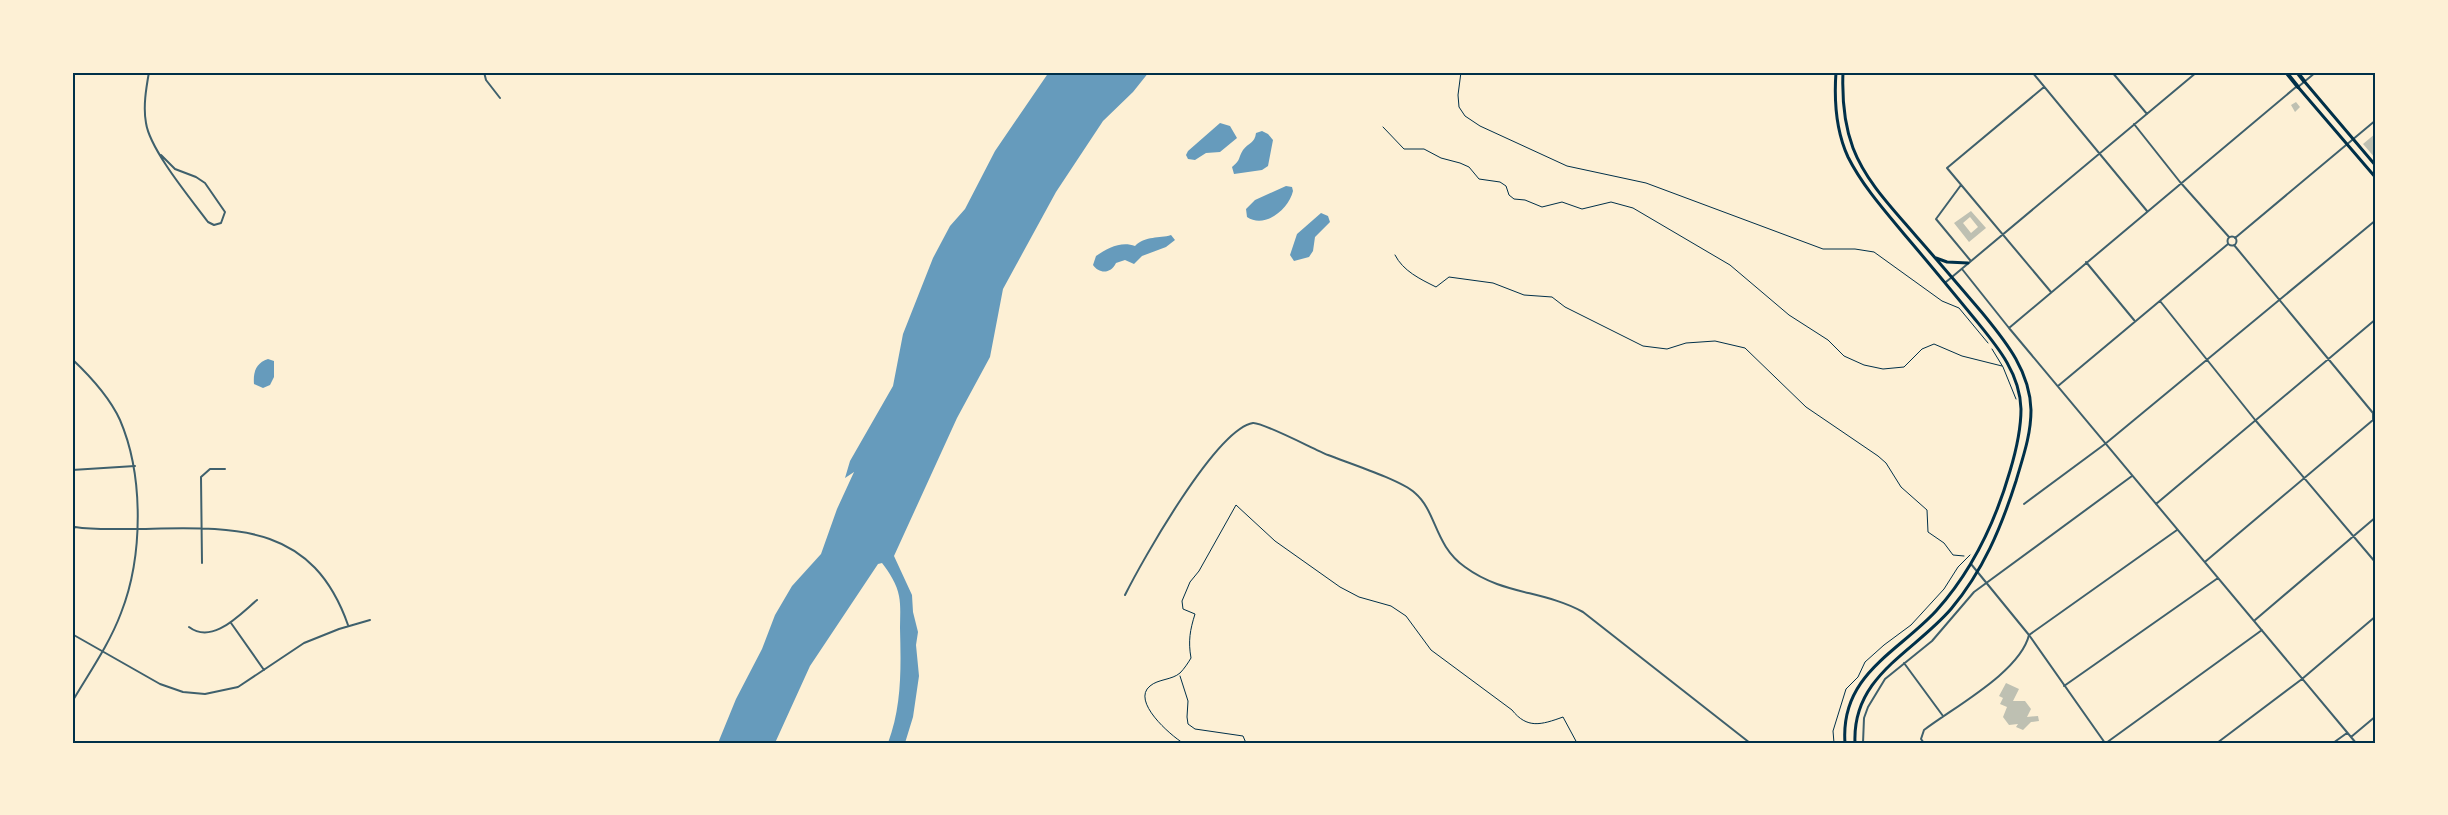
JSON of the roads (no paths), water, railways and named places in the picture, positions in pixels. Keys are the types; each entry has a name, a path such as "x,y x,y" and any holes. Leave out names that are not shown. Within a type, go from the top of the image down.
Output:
{"highway":[{"path":"2286,72 2298,87"},
{"path":"2297,72 2304,81"}],"main road":[{"path":"1836,72 1837,115 1847,156 1875,198 2002,353 2018,386 2021,407 2016,449 2002,498 1986,538 1971,564 1936,611 1879,661 1861,681 1845,721 1845,743"},
{"path":"1843,72 1849,135 1858,159 1880,193 2018,360 2027,385 2031,408 2027,444 2008,504 1997,535 1978,572 1940,621 1878,676 1859,709 1855,743"},
{"path":"2304,81 2376,166"},
{"path":"2298,87 2376,177"},
{"path":"1934,257 1947,261 1970,262"}],"street":[{"path":"149,72 145,109 149,136 161,155 208,222 214,225 221,223 225,212 207,185 199,178 175,169 161,155"},
{"path":"484,72 486,80 500,98"},
{"path":"2032,72 2147,211"},
{"path":"2112,72 2147,114"},
{"path":"2187,72 2191,77"},
{"path":"1945,282 2197,72"},
{"path":"2009,328 2180,182 2316,72"},
{"path":"2044,87 1947,168 2051,292"},
{"path":"2234,245 2235,238 2376,120"},
{"path":"2134,124 2180,182 2229,237 2235,238"},
{"path":"1961,184 1936,219 1970,262"},
{"path":"2024,504 2105,444 2376,220"},
{"path":"2058,387 2228,244 2229,237"},
{"path":"2205,562 2373,420 2373,413 2330,358 2234,245 2228,244"},
{"path":"2086,262 2135,321"},
{"path":"1962,269 2105,444 2356,743"},
{"path":"2160,302 2256,421 2376,563"},
{"path":"2156,504 2376,319"},
{"path":"72,359 90,377 119,419 135,466 138,529 132,572 122,613 72,702"},
{"path":"1125,595 1154,540 1204,467 1240,430 1251,424 1264,424 1309,447 1409,488 1424,503 1445,548 1465,567 1500,587 1557,600 1583,612 1749,743"},
{"path":"72,470 135,466"},
{"path":"202,563 204,529 201,477 210,469 225,469"},
{"path":"1863,743 1864,718 1873,695 1885,679 1932,640 1974,592 2132,476"},
{"path":"2254,621 2376,517"},
{"path":"72,538 75,527 204,529 270,537 294,550 326,579 337,597 348,626"},
{"path":"1924,743 1921,739 1924,730 2009,669 2027,645 2029,635 2177,530"},
{"path":"1971,564 2029,635 2105,743 2262,630"},
{"path":"2064,686 2218,578"},
{"path":"189,627 204,632 217,630 257,600"},
{"path":"2217,743 2302,679 2376,616"},
{"path":"72,634 160,684 190,693 214,693 245,683 304,643 370,620"},
{"path":"230,622 264,670"},
{"path":"1904,663 1943,716"},
{"path":"2351,737 2376,716"},
{"path":"2333,743 2348,732"}],"water":[{"path":"1049,72 1149,72 1133,92 1103,121 1056,192 1003,289 990,357 957,418 894,556 912,595 918,632 916,645 919,676 913,717 905,743 888,743 896,715 900,687 900,608 896,587 882,563 878,564 810,666 775,743 718,743 736,699 762,649 775,615 792,586 821,554 837,509 854,472 845,478 850,461 893,386 903,334 933,258 950,226 965,209 995,151"},
{"path":"1220,123 1230,126 1237,138 1220,152 1206,153 1195,160 1188,159 1186,155 1188,151"},
{"path":"1262,131 1273,140 1268,166 1262,170 1234,174 1232,167 1243,150 1253,141 1256,133"},
{"path":"1286,186 1292,187 1291,198 1275,215 1261,221 1247,217 1246,209 1255,200"},
{"path":"1321,213 1328,216 1330,222 1315,237 1313,251 1309,257 1294,261 1290,255 1297,234"},
{"path":"1171,235 1175,240 1166,247 1142,256 1134,264 1125,260 1116,263 1114,267 1105,272 1093,265 1096,256 1115,246 1125,244 1135,246 1148,239"},
{"path":"268,359 274,361 274,377 270,385 263,388 254,384 254,376 256,368"}]}
